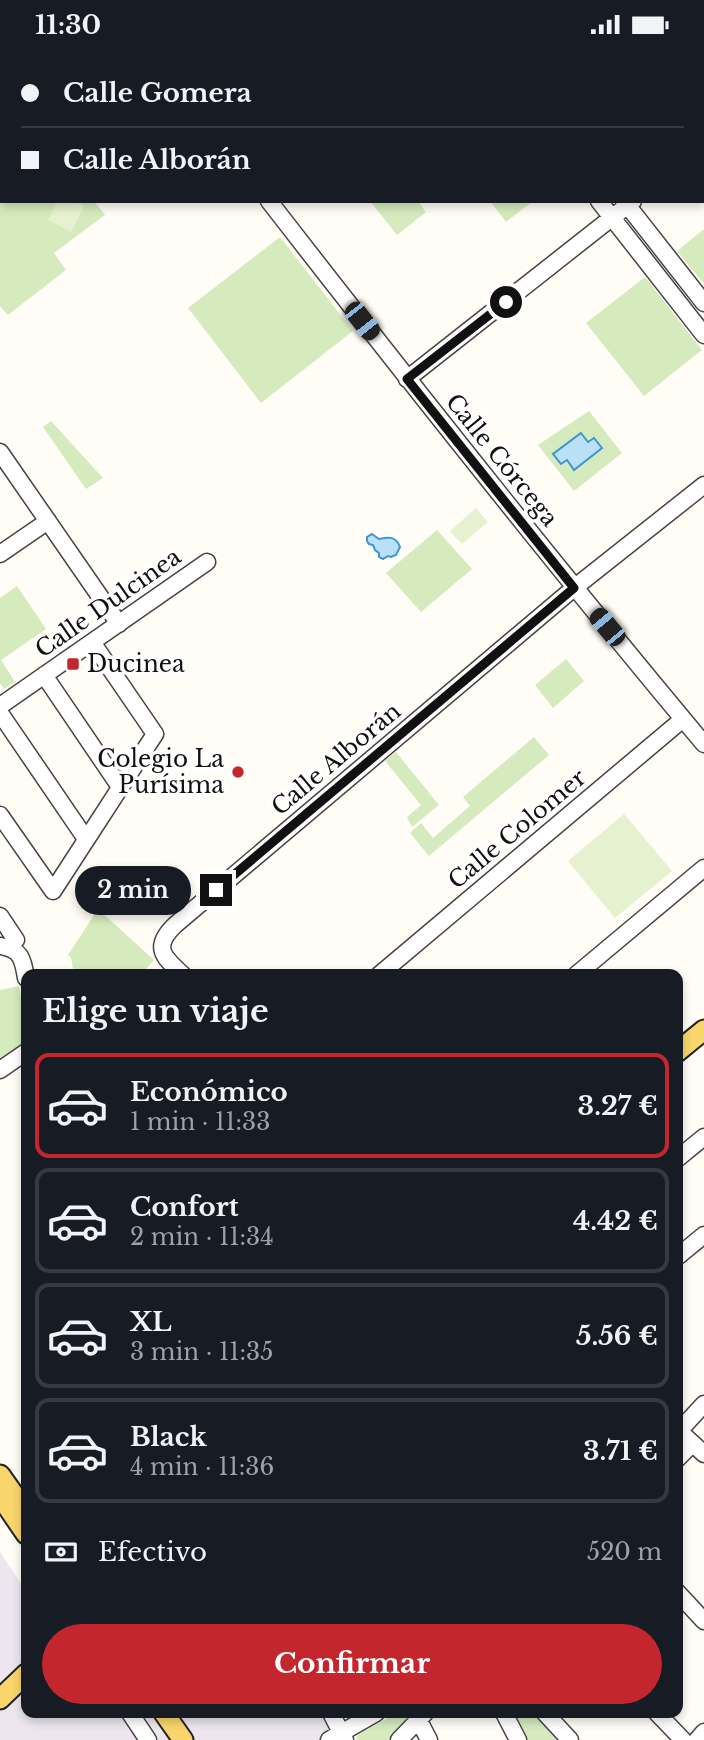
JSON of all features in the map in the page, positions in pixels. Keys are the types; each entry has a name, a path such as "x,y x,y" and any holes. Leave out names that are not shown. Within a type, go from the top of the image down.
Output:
{"main road":[{"path":"683,1047 704,1030"},
{"path":"0,1475 21,1506"},
{"path":"0,1496 21,1527"},
{"path":"0,1699 21,1679"},
{"path":"154,1718 169,1740"},
{"path":"168,1718 183,1740"}],"street":[{"name":"Calle Córcega","path":"271,203 574,588 704,744"},
{"path":"600,203 704,335"},
{"path":"407,379 628,203 704,303"},
{"path":"0,451 119,624"},
{"name":"Calle Alborán","path":"176,969 162,953 163,939 167,932 574,588 704,485"},
{"path":"0,532 5,550 48,521"},
{"name":"Calle Dulcinea","path":"0,706 207,562"},
{"path":"0,815 52,891 155,734 92,642"},
{"path":"44,675 120,787"},
{"path":"0,713 86,839"},
{"name":"Calle Colomer","path":"387,969 683,719"},
{"path":"583,969 704,868"},
{"path":"0,916 16,940"},
{"path":"0,946 9,947 19,954 24,969"},
{"path":"683,1154 704,1137"},
{"path":"683,1253 704,1235"},
{"path":"683,1425 704,1404"},
{"path":"683,1435 698,1449"},
{"path":"683,1599 704,1621"},
{"path":"133,1718 148,1740"},
{"path":"333,1718 339,1738 369,1718"},
{"path":"399,1740 417,1718"},
{"path":"420,1718 429,1740"},
{"path":"507,1718 518,1740"},
{"path":"550,1718 570,1740"},
{"path":"662,1718 683,1740"},
{"path":"697,1740 704,1732"}],"shaded area":[{"path":"0,1552 21,1584 21,1718 331,1718 342,1740 0,1740"}],"green space":[{"path":"57,203 78,203 84,206 71,232 48,220"},
{"path":"96,203 105,215 54,253 66,270 8,315 0,306 0,204"},
{"path":"372,203 419,203 426,212 397,235"},
{"path":"492,203 530,203 506,222"},
{"path":"704,229 704,284 677,251"},
{"path":"280,237 353,331 261,403 188,308"},
{"path":"645,277 702,350 644,396 586,323"},
{"path":"589,411 622,453 574,491 538,445"},
{"path":"51,421 103,478 86,489 43,427"},
{"path":"476,508 488,522 462,544 450,531"},
{"path":"437,530 472,569 421,612 386,573"},
{"path":"17,586 46,629 1,660 15,682 4,689 0,683 0,598"},
{"path":"566,659 584,681 553,708 535,685"},
{"path":"534,737 549,755 429,856 410,833 421,823 433,838 470,806 463,797"},
{"path":"396,752 439,805 412,827 407,817 421,805 385,761"},
{"path":"624,814 672,871 615,918 568,861"},
{"path":"98,909 154,960 146,969 73,969 71,957 68,955"},
{"path":"19,986 21,1049 0,1060 0,990"},
{"path":"388,1718 408,1719 388,1740 357,1740 359,1734"},
{"path":"516,1718 543,1718 563,1740 528,1740"}],"water":[{"path":"581,433 588,442 594,438 602,448 574,470 567,460 561,464 553,454"},
{"path":"372,534 379,539 394,539 400,547 396,555 383,559 379,557 373,545 367,541 367,537"}],"place":[{"name":"Ducinea","path":"73,664"},
{"name":"Colegio La Purísima","path":"238,772"}],"route":[{"path":"216,890 574,588 407,379 506,302"}]}
